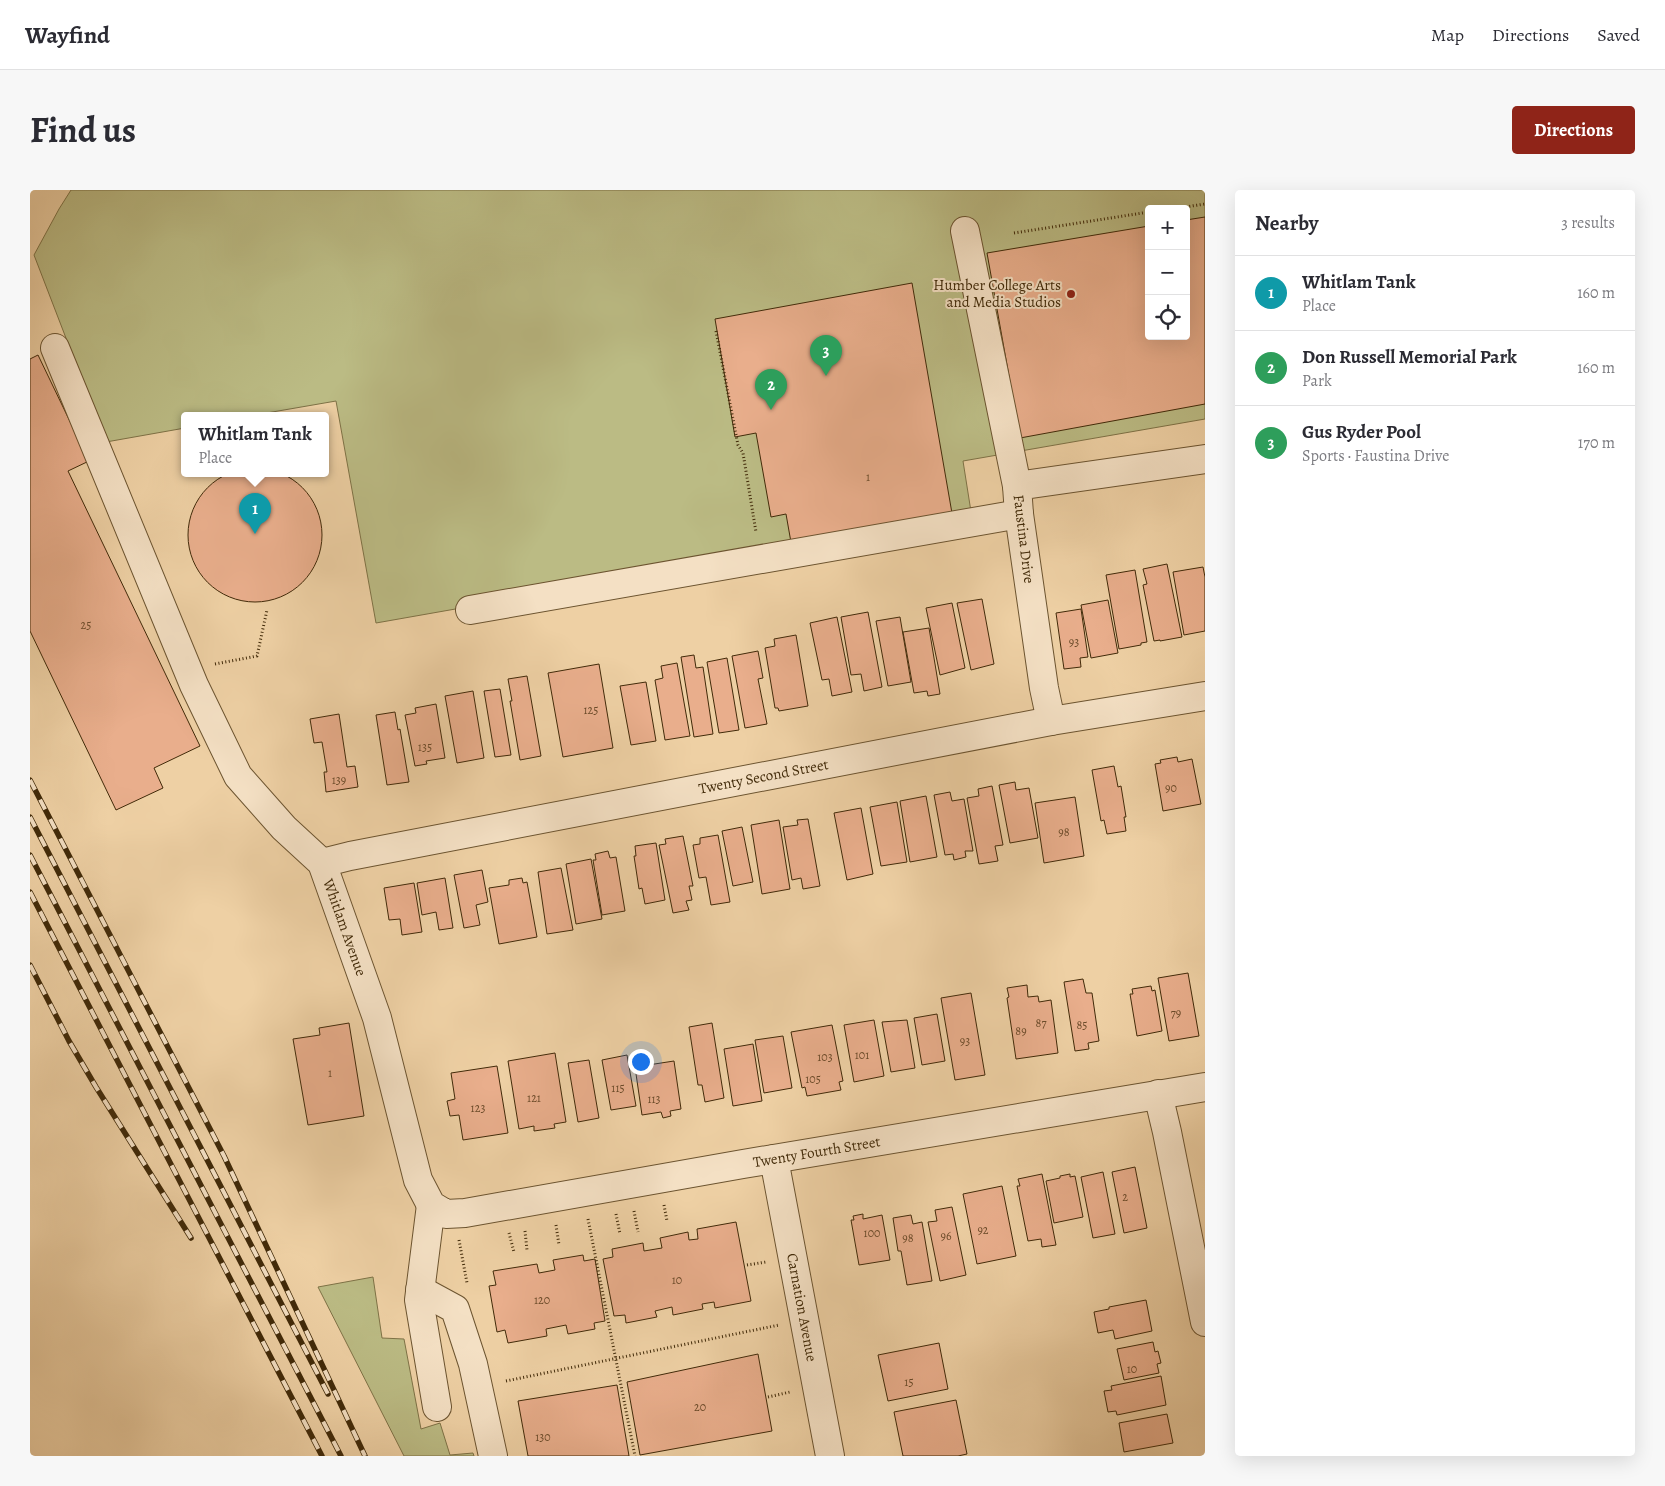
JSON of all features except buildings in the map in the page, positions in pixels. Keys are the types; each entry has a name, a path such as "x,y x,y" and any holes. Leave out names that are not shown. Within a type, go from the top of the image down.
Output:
{"street":[{"path":"965,231 1017,486"},
{"name":"Whitlam Avenue","path":"56,348 204,679 238,776 284,828 322,862 376,1018 418,1180 432,1205"},
{"name":"Faustina Drive","path":"1051,720 1044,688 1019,514 1017,486 1205,459"},
{"path":"470,610 1019,514"},
{"name":"Twenty Second Street","path":"322,862 1051,720 1205,696"},
{"name":"Twenty Fourth Street","path":"432,1205 446,1214 465,1213 1205,1087"},
{"path":"1158,1094 1205,1322"},
{"name":"Carnation Avenue","path":"774,1159 830,1456"},
{"path":"432,1205 419,1300 437,1407"},
{"path":"420,1290 455,1309 473,1364 493,1456"}],"path":[{"path":"1190,206 1205,204"},
{"path":"1014,232 1145,213"},
{"path":"716,331 738,445 743,453 761,560"},
{"path":"204,679 211,664 257,656 267,610"},
{"path":"664,1203 667,1221"},
{"path":"634,1208 638,1232"},
{"path":"616,1211 620,1234"},
{"path":"587,1216 635,1456"},
{"path":"555,1221 559,1245"},
{"path":"525,1226 527,1250"},
{"path":"508,1229 514,1252"},
{"path":"747,1265 768,1261"},
{"path":"478,1387 616,1357 780,1325"},
{"path":"768,1397 793,1392"}],"green space":[{"path":"71,190 1205,190 1205,419 963,461 972,518 376,623 336,401 272,412 181,412 181,429 106,442 34,255"},
{"path":"373,1277 382,1338 404,1339 421,1429 440,1423 450,1455 473,1453 474,1456 404,1456 318,1287"}],"railway":[{"path":"30,780 224,1156 365,1456"},
{"path":"30,817 328,1394"},
{"path":"30,855 341,1456"},
{"path":"30,892 322,1456"},
{"path":"30,965 69,1041 96,1087 191,1238"}],"place":[{"name":"Humber College Arts and Media Studios","path":"1071,294"},
{"name":"Gus Ryder Pool","path":"826,376"},
{"name":"Don Russell Memorial Park","path":"771,410"},
{"name":"Whitlam Tank","path":"255,534"}]}
